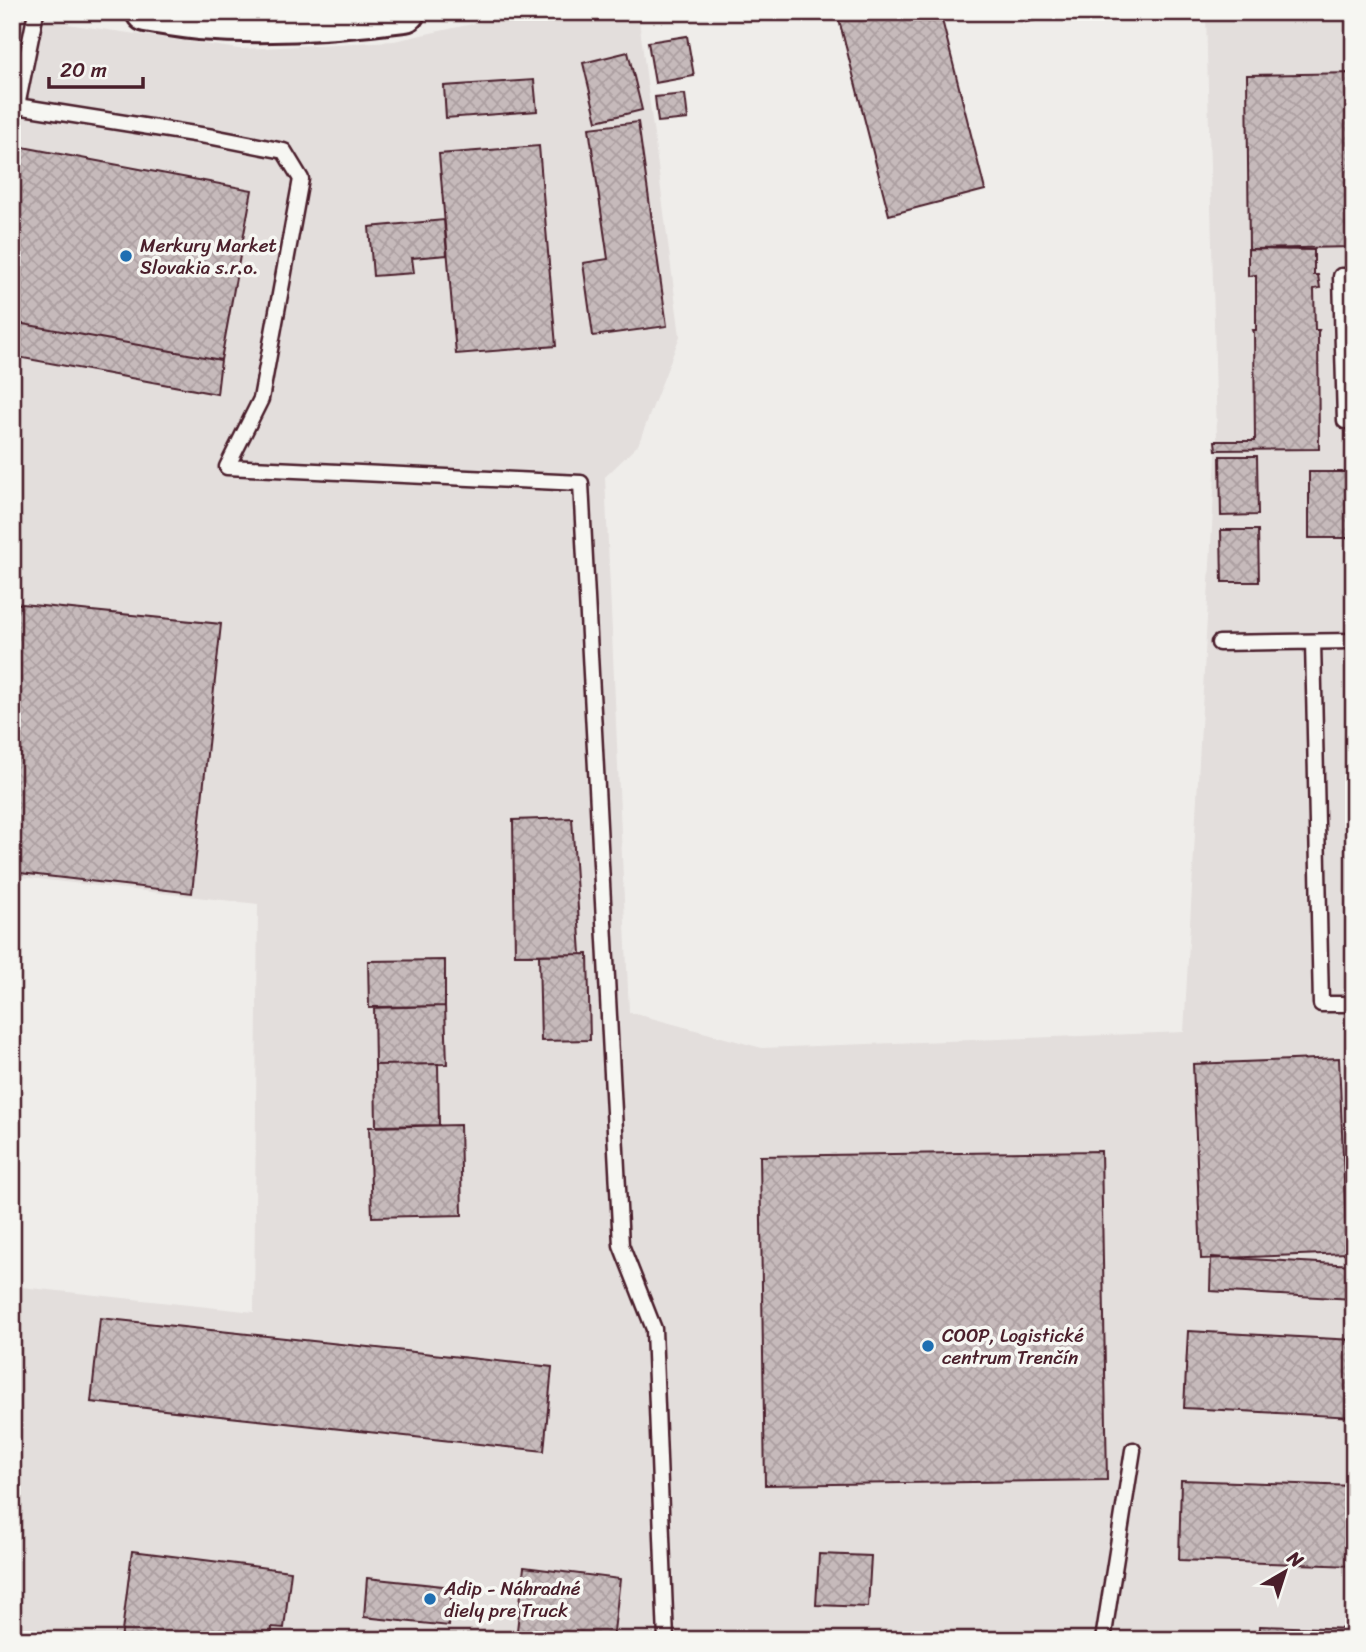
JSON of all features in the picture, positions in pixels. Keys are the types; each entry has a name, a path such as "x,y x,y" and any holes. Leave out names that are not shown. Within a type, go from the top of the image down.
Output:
{"main road":[{"path":"146,12 197,20 283,22 353,19 405,12"}],"lane":[{"path":"36,12 17,106 213,136 284,151 301,179 261,399 227,467 581,483 621,1245 654,1329 666,1640"},
{"path":"1345,421 1340,276 1354,276"},
{"path":"1219,643 1354,641"},
{"path":"1313,642 1321,1004 1354,1004"},
{"path":"1103,1640 1133,1450"}],"shaded area":[{"path":"527,12 638,12 680,336 638,445 605,477 629,1012 762,1048 1184,1032 1217,438 1206,12 1354,12 1354,1640 12,1640 12,1286 254,1312 258,904 12,876 12,16 239,49 394,41"}],"building":[{"path":"837,12 940,12 985,190 889,215"},
{"path":"1024,12 1076,12 1026,22"},
{"path":"687,36 694,76 655,83 648,42"},
{"path":"628,52 642,110 597,121 583,63"},
{"path":"1354,73 1354,247 1249,249 1247,75"},
{"path":"534,80 537,111 446,118 444,86"},
{"path":"685,94 688,119 658,122 655,97"},
{"path":"638,122 667,326 593,336 583,263 608,259 589,128"},
{"name":"Merkury Market Slovakia s.r.o.","path":"12,145 252,190 221,360 12,322"},
{"path":"539,146 556,346 456,354 439,154"},
{"path":"444,220 447,255 412,258 414,273 373,276 369,227"},
{"path":"1248,249 1314,250 1314,275 1318,275 1320,288 1314,289 1315,330 1319,330 1319,449 1216,450 1215,441 1255,441 1253,330 1256,330 1256,275 1248,276"},
{"path":"12,322 221,360 217,394 12,356"},
{"path":"1220,456 1257,456 1258,515 1221,516"},
{"path":"1309,472 1354,472 1354,538 1309,538"},
{"path":"1221,530 1258,530 1259,582 1222,582"},
{"path":"12,603 221,624 192,893 12,872"},
{"path":"572,818 581,954 515,955 513,820"},
{"path":"588,954 590,1040 541,1041 539,955"},
{"path":"445,960 445,1006 369,1008 368,961"},
{"path":"445,1006 447,1064 375,1065 374,1007"},
{"path":"1339,1058 1347,1253 1201,1259 1193,1064"},
{"path":"438,1064 439,1125 376,1126 375,1065"},
{"path":"460,1125 462,1215 372,1217 369,1127"},
{"path":"1101,1151 1107,1480 765,1485 760,1156"},
{"path":"1211,1257 1354,1265 1354,1299 1210,1291"},
{"path":"100,1318 552,1367 544,1451 91,1402"},
{"path":"1188,1331 1354,1340 1354,1417 1184,1408"},
{"path":"1181,1480 1354,1486 1354,1566 1179,1560"},
{"path":"132,1551 291,1571 284,1628 272,1627 271,1640 121,1640"},
{"path":"819,1554 871,1556 868,1607 816,1605"},
{"path":"524,1567 620,1579 613,1640 516,1640"},
{"path":"367,1578 452,1587 449,1626 364,1617"},
{"path":"1260,1626 1354,1629 1354,1640 1259,1640"}],"place":[{"name":"Merkury Market Slovakia s.r.o.","path":"126,256"},
{"name":"COOP, Logistické centrum Trenčín","path":"928,1346"},
{"name":"Adip - Náhradné diely pre Truck","path":"430,1599"}]}
